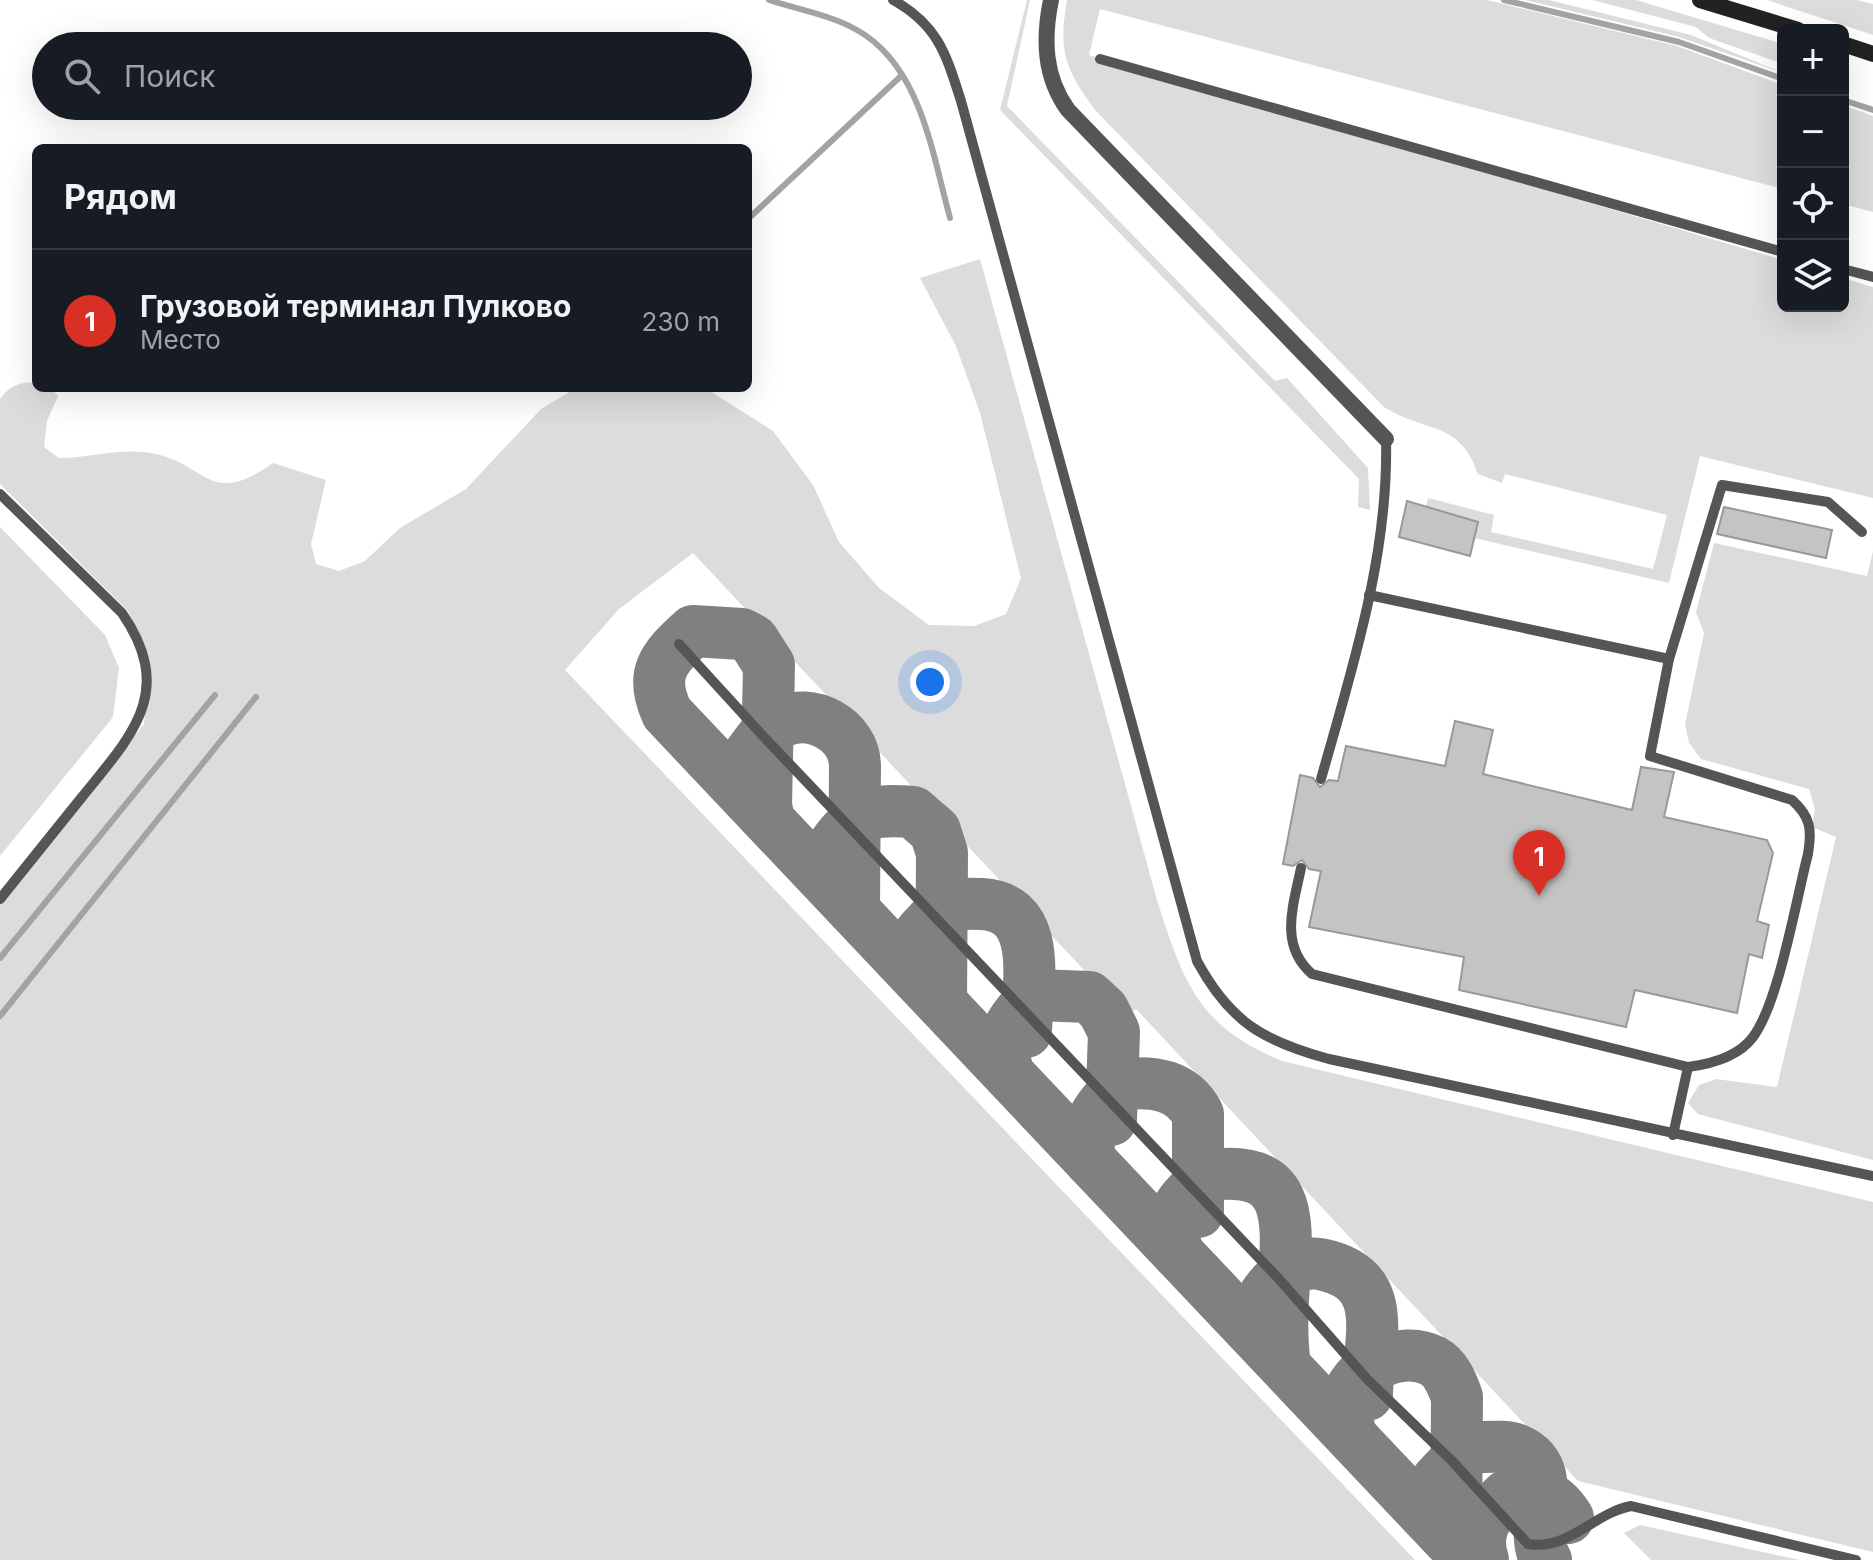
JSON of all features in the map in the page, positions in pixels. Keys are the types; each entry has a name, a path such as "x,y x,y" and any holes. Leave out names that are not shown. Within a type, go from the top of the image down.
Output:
{"main road":[{"path":"1700,0 1778,24"},
{"path":"1849,46 1873,54"}],"street":[{"path":"1051,0 1045,28 1048,64 1056,92 1068,110 1386,439"}],"lane":[{"path":"893,0 924,20 944,49 961,101 1197,961 1214,992 1232,1015 1258,1033 1294,1050 1673,1135 1873,1176"},
{"path":"1100,59 1777,250"},
{"path":"1849,271 1873,277"},
{"path":"1321,779 1369,595 1387,484 1386,439"},
{"path":"1301,868 1290,938 1298,961 1312,974 1688,1067 1704,1065 1734,1052 1752,1039 1767,1012 1812,831 1806,813 1792,800 1650,756 1669,659 1722,485 1828,502 1862,532"},
{"path":"0,494 122,613 137,634 147,678 138,726 0,899"},
{"path":"1369,595 1669,659"},
{"path":"679,644 1279,1279 1367,1379 1452,1461 1528,1544 1558,1543 1613,1509 1631,1506 1856,1560"},
{"path":"1673,1135 1688,1067"}],"shaded area":[{"path":"1027,0 1030,0 1007,106 1275,381 1287,378 1368,468 1370,510 1358,507 1359,479 1000,110"},
{"path":"1067,0 1487,0 1677,46 1777,83 1777,187 1100,9 1089,55 1777,258 1777,312 1849,312 1849,280 1873,287 1873,498 1700,456 1669,583 1474,538 1426,508 1428,498 1494,515 1491,532 1653,569 1667,515 1505,474 1502,483 1478,474 1461,444 1451,436 1384,407 1096,111 1077,83 1066,59 1064,18"},
{"path":"1525,0 1549,0 1691,35 1777,71 1679,37"},
{"path":"1592,0 1636,0 1777,42 1777,62 1709,38 1696,27"},
{"path":"1767,0 1857,0 1873,4 1873,35 1849,27 1849,24 1840,24"},
{"path":"1849,107 1873,116 1873,212 1849,206"},
{"path":"980,259 1157,900 1186,978 1212,1016 1254,1048 1282,1061 1873,1202 1873,1552 1578,1481 1136,1009 1127,1016 693,553 619,609 565,670 1415,1560 0,1560 0,905 144,724 150,661 128,611 0,484 0,399 20,384 32,383 32,392 54,392 58,396 47,421 44,447 59,458 144,452 165,456 219,482 233,483 251,477 273,463 326,480 311,544 316,564 339,571 365,561 400,528 466,489 541,409 569,392 711,392 773,431 813,485 839,542 879,588 929,625 974,626 1006,614 1021,578 980,413 956,346 920,278"},
{"path":"0,527 105,635 119,668 113,717 0,856"},
{"path":"1714,543 1867,576 1873,551 1873,1160 1698,1114 1688,1103 1699,1085 1716,1079 1777,1087 1836,837 1812,827 1815,809 1809,789 1701,759 1689,743 1685,725 1704,633 1696,612"},
{"path":"1640,1525 1800,1560 1651,1560 1624,1533"}],"building":[{"path":"1407,501 1478,522 1470,556 1399,537"},
{"path":"1724,507 1832,530 1826,558 1717,534"},
{"path":"1455,721 1493,730 1483,774 1632,810 1641,767 1674,772 1664,817 1767,840 1773,853 1757,921 1769,925 1762,958 1749,954 1737,1013 1635,990 1626,1027 1459,990 1464,957 1309,927 1321,871 1309,869 1302,860 1293,866 1283,864 1300,775 1313,778 1320,787 1329,780 1338,781 1346,746 1445,766"}],"waterway":[{"path":"769,0 825,16 857,30 879,46 896,65 921,113 950,218"},
{"path":"1504,0 1679,42 1777,77"},
{"path":"752,215 901,76"},
{"path":"1849,102 1873,110"},
{"path":"0,958 215,695"},
{"path":"0,1016 256,697"}],"taxiway":[{"path":"769,820 766,805 769,665 753,640 742,634 693,631 667,659 659,677 667,713 1468,1560"},
{"path":"748,756 770,729 791,718 804,717 829,724 847,741 855,765 854,909"},
{"path":"833,846 858,819 876,812 913,812 935,831 942,853 941,1002"},
{"path":"920,933 940,912 961,904 982,904 1002,909 1016,919 1024,934 1028,953 1026,1032"},
{"path":"1008,1072 1004,1049 1008,1029 1036,995 1089,997 1103,1010 1114,1032 1111,1120"},
{"path":"1090,1160 1089,1136 1094,1117 1123,1084 1146,1083 1176,1091 1198,1114 1198,1212"},
{"path":"1178,1253 1173,1227 1178,1208 1210,1175 1238,1174 1258,1179 1272,1189 1285,1220 1282,1325 1285,1365"},
{"path":"1264,1296 1288,1272 1311,1263 1343,1272 1359,1283 1368,1297 1372,1314 1367,1395"},
{"path":"1351,1435 1346,1404 1350,1391 1367,1370 1407,1355 1420,1356 1442,1368 1457,1397 1456,1547"},
{"path":"1437,1480 1468,1447 1513,1448 1532,1459 1542,1486 1540,1533 1546,1560"},
{"path":"1483,1560 1481,1532 1488,1517 1506,1496 1526,1493 1542,1495 1556,1503 1568,1518"}],"place":[{"name":"Грузовой терминал Пулково","path":"1539,896"}]}
